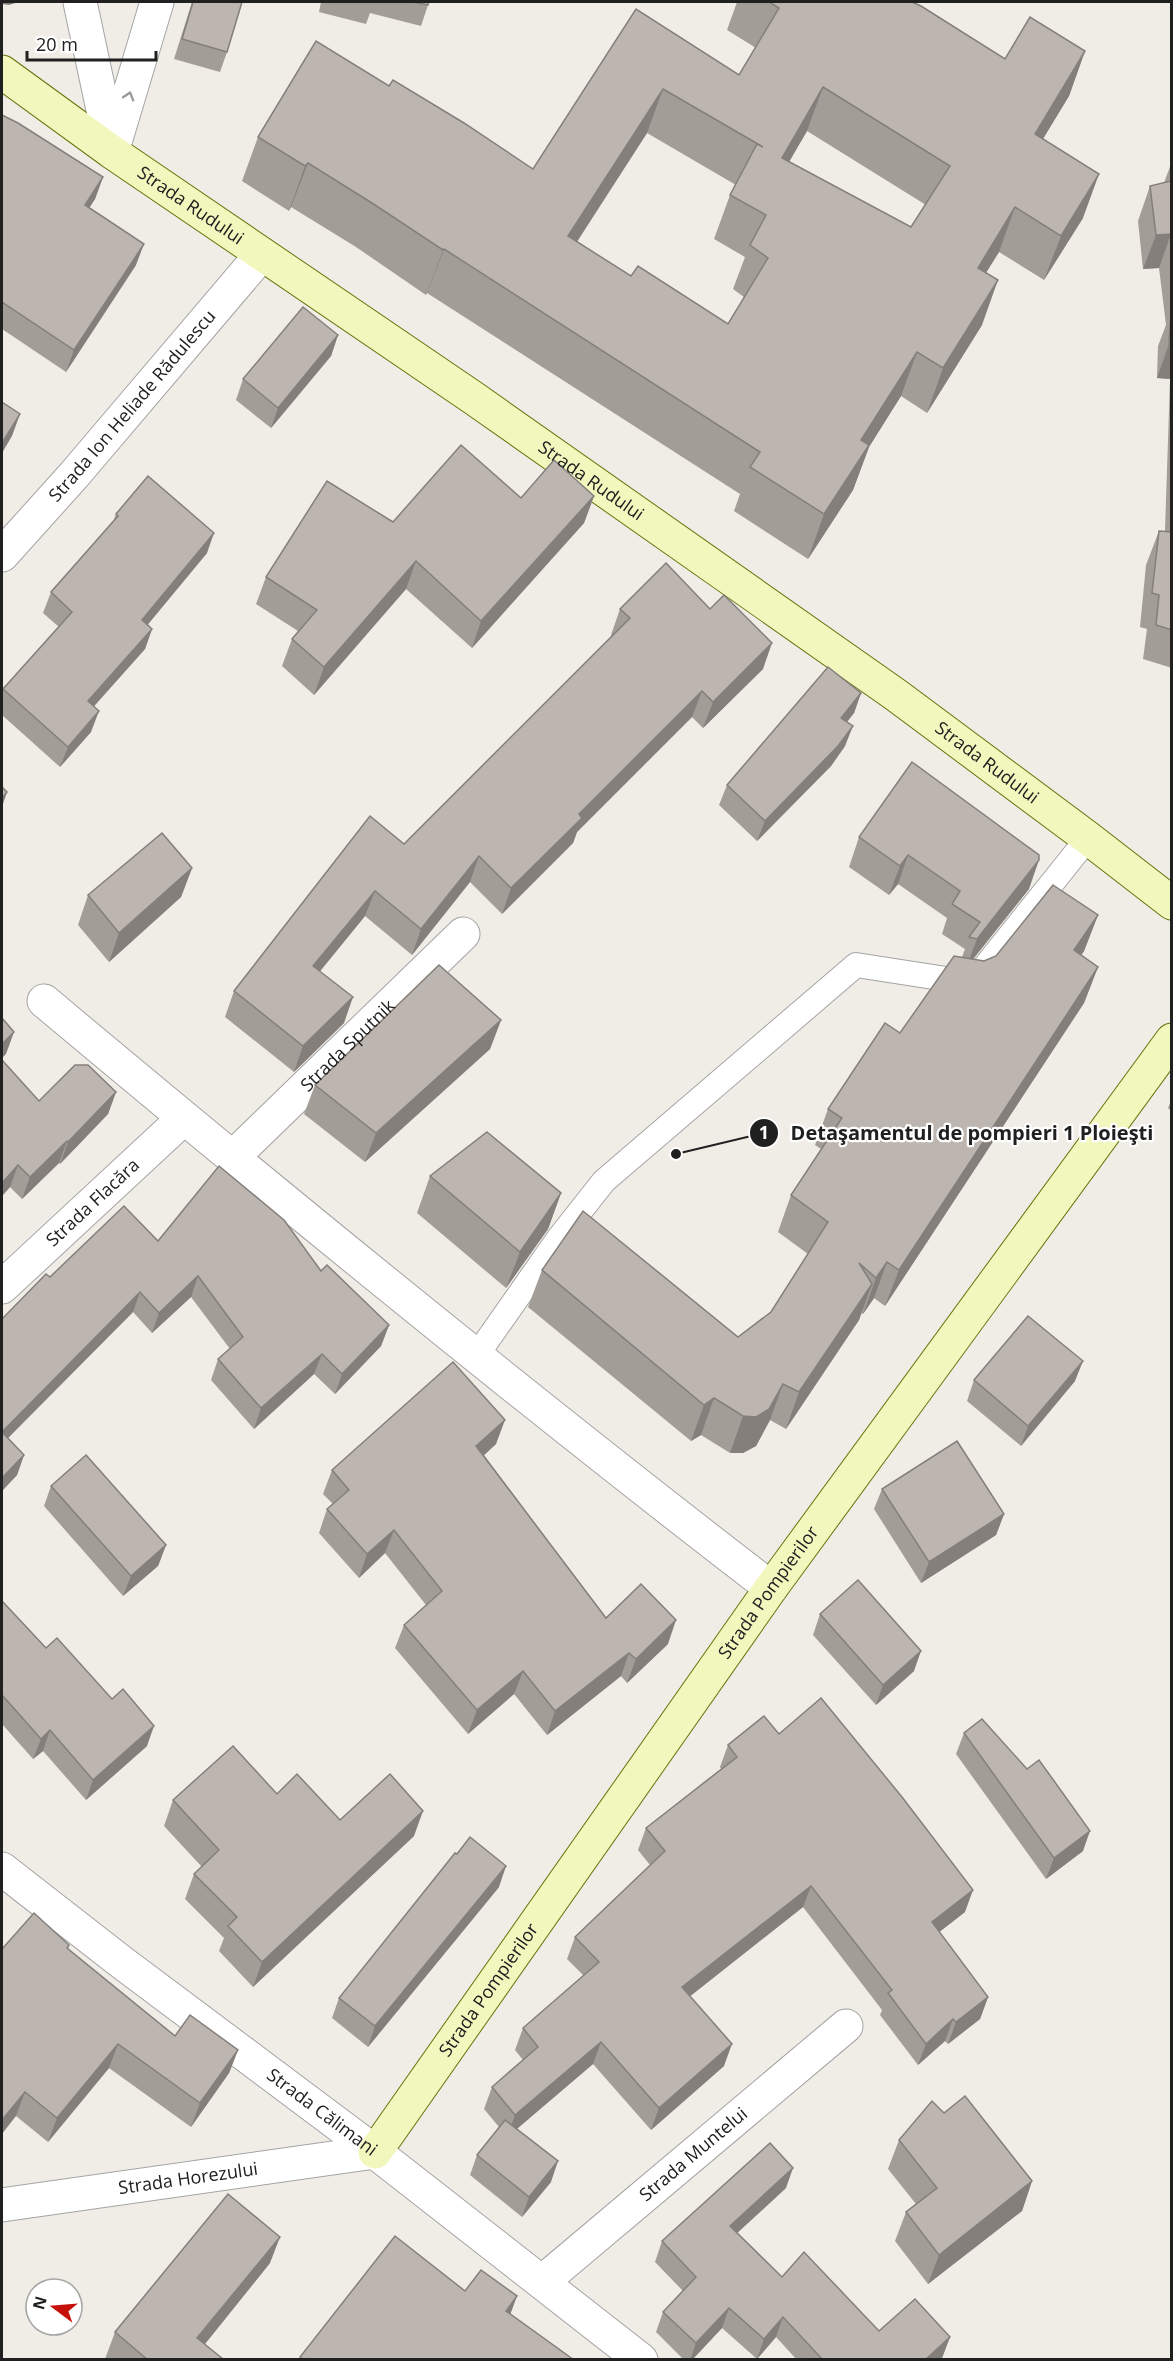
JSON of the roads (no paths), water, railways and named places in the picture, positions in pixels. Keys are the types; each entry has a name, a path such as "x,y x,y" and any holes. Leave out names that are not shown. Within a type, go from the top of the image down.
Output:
{"main road":[{"name":"Strada Rudului","path":"2,72 112,152 472,397 802,628 896,695 1172,903"},
{"name":"Strada Pompierilor","path":"375,2152 771,1587 1172,1040"}],"street":[{"path":"80,2 112,152"},
{"path":"112,152 157,2"},
{"name":"Strada Ion Heliade Rădulescu","path":"2,555 74,475 261,255"},
{"name":"Strada Sputnik","path":"233,1157 464,934"},
{"path":"44,1001 184,1118 477,1355 771,1587"},
{"name":"Strada Flacăra","path":"2,1287 184,1118"},
{"name":"Strada Călimani","path":"2,1869 120,1961 375,2152 640,2360"},
{"name":"Strada Muntelui","path":"542,2282 846,2026"},
{"name":"Strada Horezului","path":"2,2205 375,2152"}],"lane":[{"path":"477,1355 559,1238 604,1182 856,965 972,983 1088,838"}],"place":[{"name":"Detaşamentul de pompieri 1 Ploieşti","path":"676,1154"}]}
